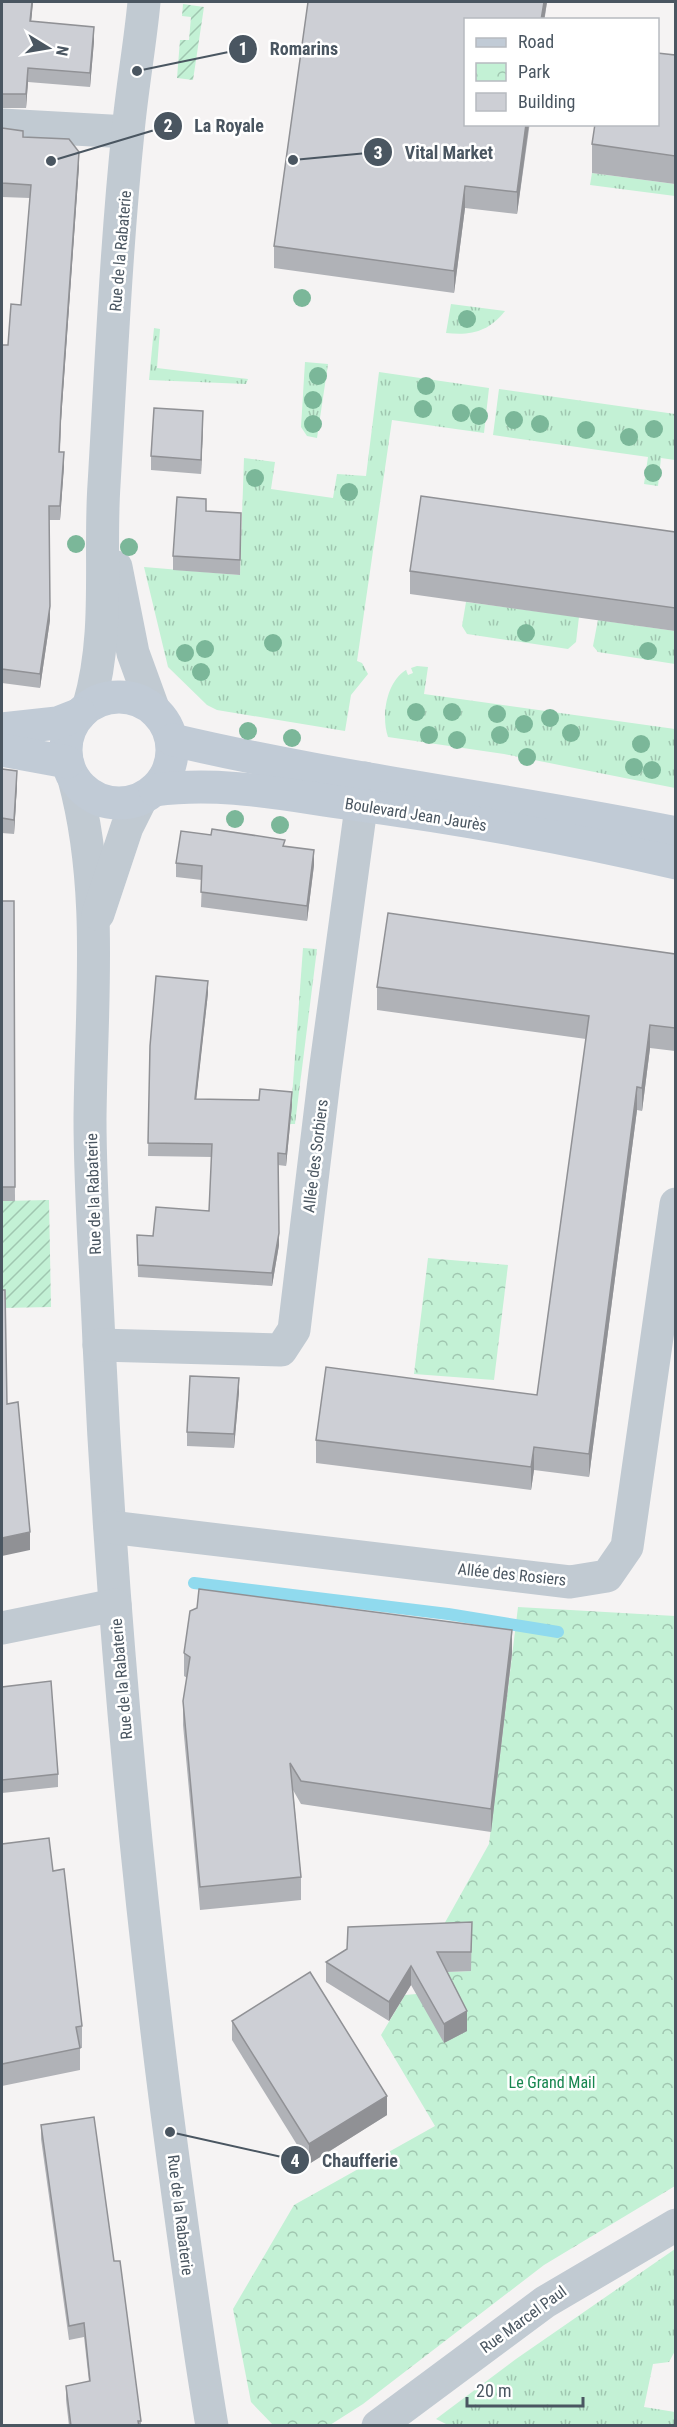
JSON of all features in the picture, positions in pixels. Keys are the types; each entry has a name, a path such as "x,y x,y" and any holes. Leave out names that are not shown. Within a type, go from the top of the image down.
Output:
{"main road":[{"path":"2,729 57,723 115,696 141,701 153,708 166,723 172,740 172,758 166,776 148,794 123,803 104,801 87,793 71,771 66,745 71,729 85,710"},
{"name":"Boulevard Jean Jaurès","path":"172,740 294,767 363,791 675,863"},
{"path":"2,750 71,771"},
{"name":"Boulevard Jean Jaurès","path":"148,794 189,785 363,791 573,812 675,833"}],"street":[{"name":"Rue de la Rabaterie","path":"85,710 98,677 101,647 103,500 128,132 144,2"},
{"path":"2,125 128,132"},
{"name":"Rue de la Rabaterie","path":"103,500 133,653 153,708"},
{"name":"Rue de la Rabaterie","path":"71,771 83,813 93,927 90,1124 99,1345 115,1605 146,1942 196,2332 212,2426"},
{"name":"Allée des Sorbiers","path":"99,1345 281,1350 294,1330 325,1072 363,791"},
{"name":"Rue de la Rabaterie","path":"93,927 127,827 148,794"},
{"name":"Allée des Rosiers","path":"110,1527 570,1582 607,1576 627,1547 675,1204"},
{"path":"2,1628 115,1605"},
{"name":"Rue Marcel Paul","path":"378,2426 545,2302 675,2225"}],"green space":[{"path":"183,4 204,7 193,80 177,78 180,40 189,40 191,17 182,16"},
{"path":"592,173 675,184 675,196 590,185"},
{"path":"451,304 505,311 493,323 479,331 464,334 446,333"},
{"path":"154,328 160,329 157,368 248,379 246,384 149,380"},
{"path":"305,362 328,364 317,438 307,436 301,427"},
{"path":"379,372 489,388 484,433 392,420 357,661 362,663 368,674 351,695 345,731 217,710 207,705 168,667 144,567 240,575 244,458 275,462 271,489 333,498 337,474 366,476"},
{"path":"499,389 675,414 675,460 661,458 658,486 644,484 648,457 493,435"},
{"path":"466,602 579,617 576,642 568,649 467,634 462,626"},
{"path":"598,620 675,631 675,664 598,652 593,646"},
{"path":"428,667 424,694 675,729 675,788 504,754 388,737 385,710 390,691 399,676 406,670 408,675 413,673 411,668"},
{"path":"303,948 317,949 295,1124 290,1124"},
{"path":"49,1200 51,1307 2,1308 2,1201"},
{"path":"428,1258 508,1265 494,1380 414,1374"},
{"name":"Le Grand Mail","path":"518,1607 675,1616 675,2186 544,2265 363,2404 330,2425 273,2425 251,2402 233,2309 294,2205 435,2126 381,2035 405,1995 416,1994 446,1972 471,1971 438,1935 489,1844"},
{"path":"675,2249 675,2351 669,2362 653,2364 644,2407 675,2412 675,2425 450,2426 436,2419 516,2359"}],"building":[{"path":"2,2 32,2 30,21 94,27 90,73 28,68 26,94 2,94"},
{"path":"308,2 544,2 541,18 464,18 464,126 526,126 517,192 465,186 454,271 274,246"},
{"path":"659,53 675,55 675,156 592,144 595,126 659,126"},
{"path":"2,128 23,131 23,137 69,139 79,152 61,407 59,452 64,452 60,506 49,506 50,606 40,674 2,669 2,345 8,345 11,304 21,305 31,185 2,183"},
{"path":"154,408 203,411 201,460 151,456"},
{"path":"421,496 675,532 675,608 410,571"},
{"path":"177,497 206,499 206,511 241,513 240,560 173,556"},
{"path":"2,769 17,771 14,820 2,818"},
{"path":"212,829 285,840 283,846 314,850 307,906 201,892 202,866 176,863 181,831 211,835"},
{"path":"2,901 14,901 15,1187 2,1187"},
{"path":"388,913 675,954 675,1028 650,1025 642,1088 637,1087 589,1454 534,1447 531,1467 316,1440 326,1367 537,1395 589,1016 377,987"},
{"path":"156,976 208,981 195,1099 259,1100 260,1089 292,1092 286,1154 278,1153 279,1233 272,1273 138,1265 137,1235 153,1236 156,1207 209,1211 212,1144 148,1143 150,1046"},
{"path":"2,1290 5,1290 7,1404 18,1402 30,1532 2,1538"},
{"path":"190,1376 239,1378 234,1434 187,1432"},
{"path":"199,1589 512,1630 491,1809 301,1781 290,1763 301,1877 200,1887 183,1701 190,1657 184,1653 190,1611 197,1608"},
{"path":"51,1681 58,1774 2,1780 2,1687"},
{"path":"49,1838 53,1871 64,1869 82,2026 76,2027 80,2048 2,2064 2,1844"},
{"path":"472,1922 471,1952 437,1952 467,2011 444,2024 411,1966 389,2002 326,1962 347,1949 348,1927"},
{"path":"310,1972 387,2096 309,2144 232,2021"},
{"path":"94,2117 114,2261 120,2261 141,2421 138,2421 139,2426 71,2426 66,2386 90,2381 84,2323 69,2326 41,2125"}],"waterway":[{"path":"194,1583 448,1614 558,1632"}],"place":[{"name":"Romarins","path":"137,71"},
{"name":"Vital Market","path":"293,160"},
{"name":"La Royale","path":"51,161"},
{"name":"Chaufferie","path":"170,2132"}]}
